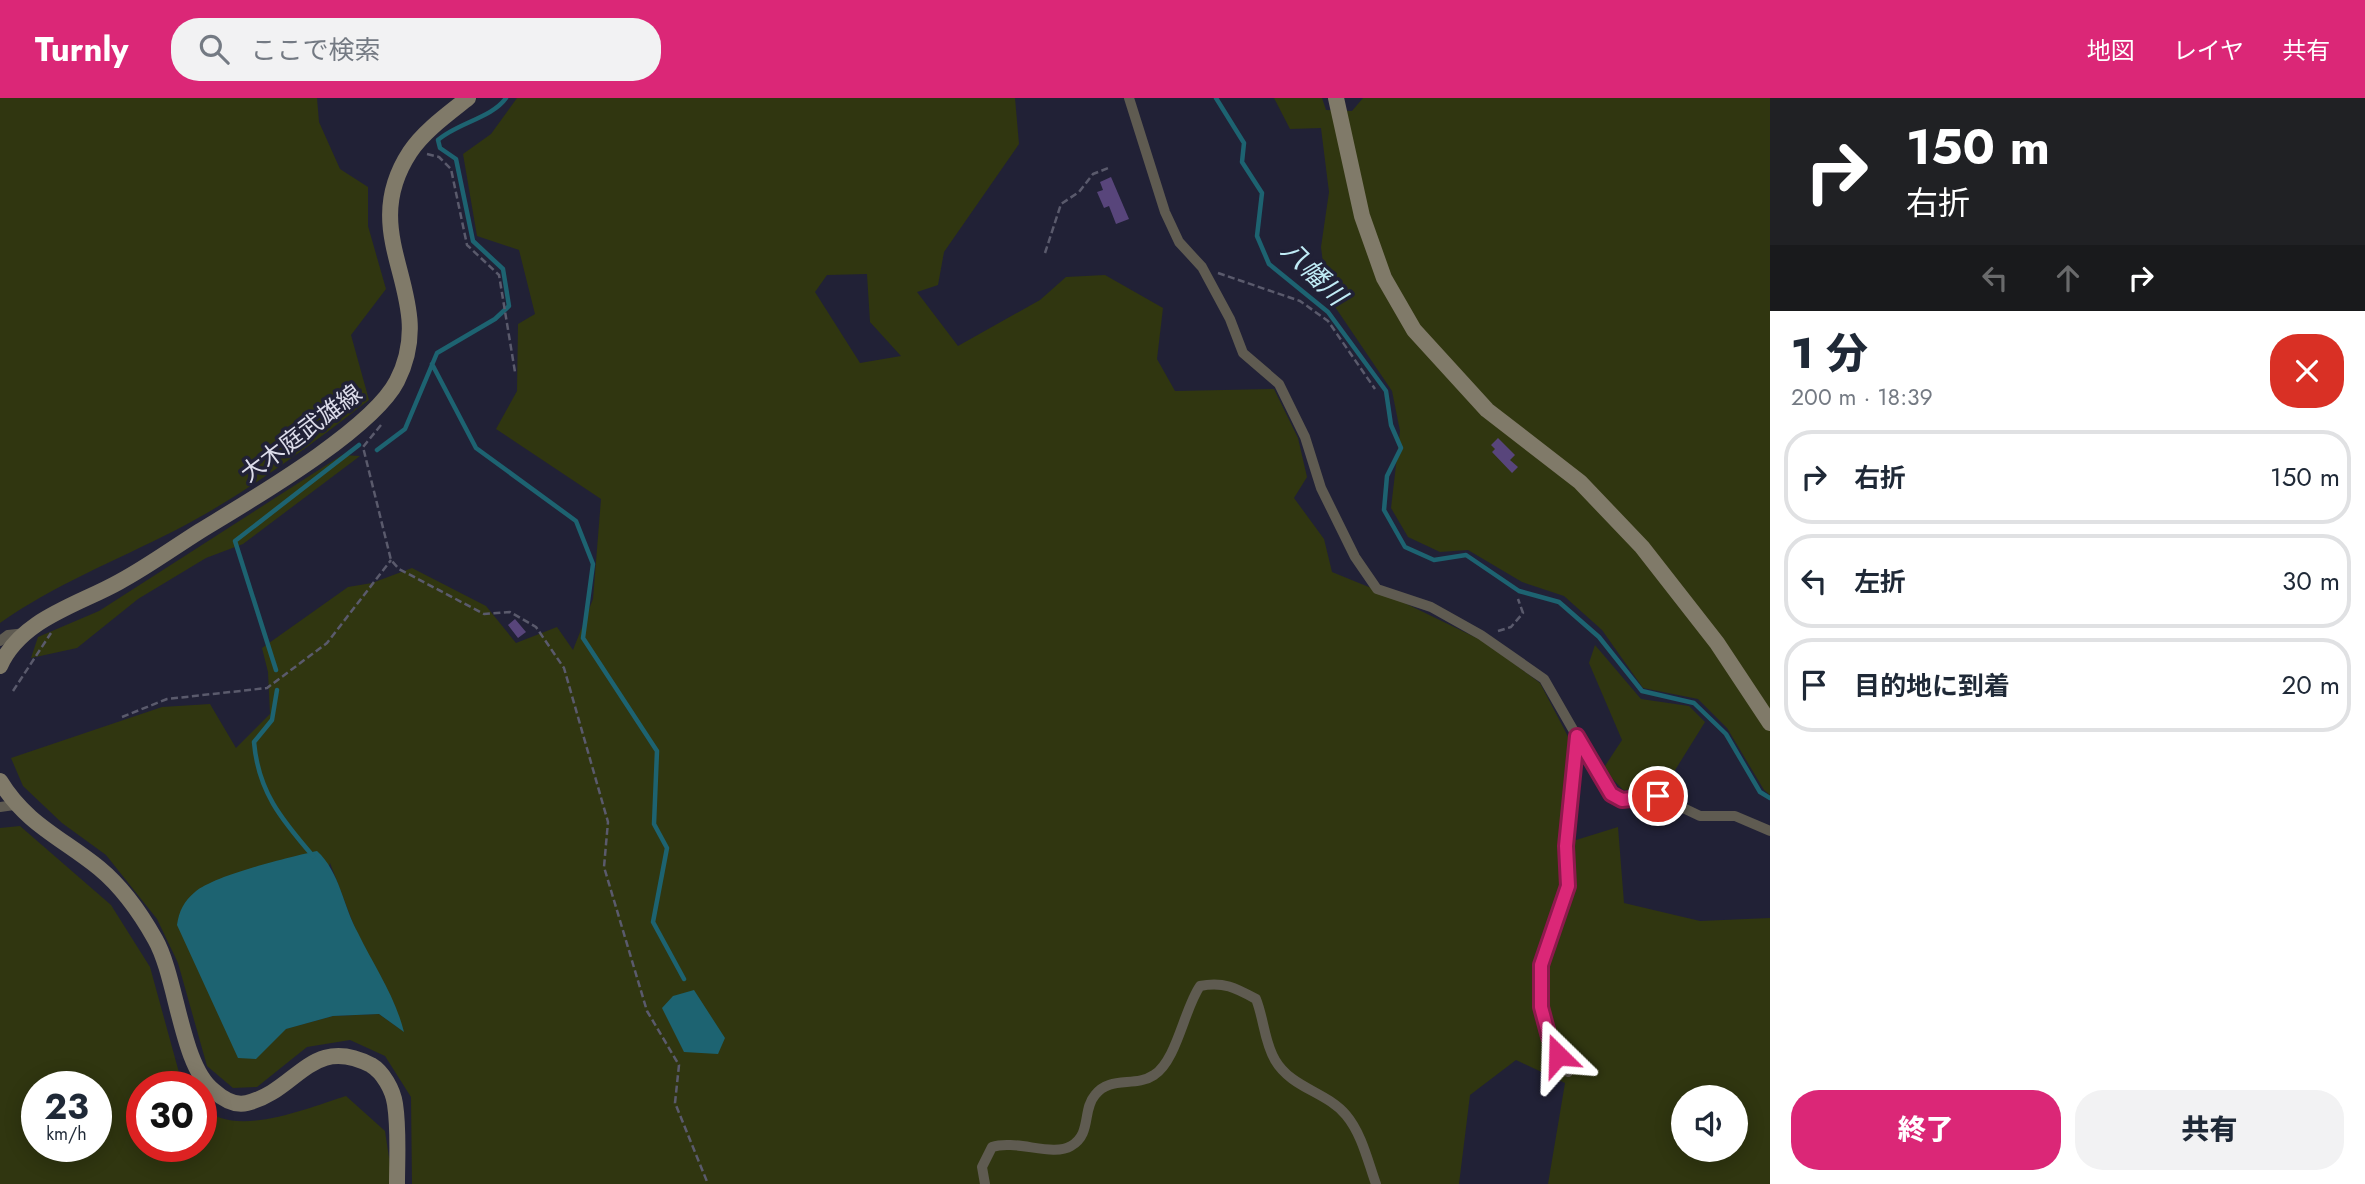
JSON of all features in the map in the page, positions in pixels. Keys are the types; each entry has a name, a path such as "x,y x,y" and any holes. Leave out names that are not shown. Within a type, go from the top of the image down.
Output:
{"main road":[{"name":"大木庭武雄線","path":"0,666 4,656 26,633 52,614 119,582 265,490 356,426 383,400 397,382 409,348 411,317 389,231 389,204 396,177 411,149 468,98"},
{"path":"1336,98 1362,216 1384,278 1414,330 1487,410 1580,482 1642,547 1717,643 1770,723"},
{"path":"0,782 7,806 100,869 139,911 157,942 192,1060 210,1089 228,1101 246,1103 268,1094 307,1065 330,1055 356,1057 375,1067 388,1083 395,1102 397,1184"}],"street":[{"path":"1129,98 1165,212 1179,242 1202,267 1230,318 1243,354 1279,384 1305,437 1321,488 1355,557 1377,589 1431,607 1481,635 1544,679 1611,794 1622,800 1658,796 1700,816 1735,816 1770,831"},
{"path":"0,640 8,635 26,633"},
{"path":"1568,1072 1549,1037 1541,1007 1541,965 1568,886 1566,846 1577,736"},
{"path":"985,1184 982,1167 992,1147 1002,1144 1057,1150 1070,1147 1086,1131 1092,1098 1103,1085 1155,1075 1166,1061 1189,1001 1200,986 1215,982 1232,986 1256,999 1275,1061 1290,1078 1334,1104 1346,1115 1358,1134 1376,1184"}],"path":[{"path":"411,149 439,157 451,169 467,244 499,275 515,372"},
{"path":"1045,253 1061,204 1079,192 1093,174 1111,167"},
{"path":"1202,267 1300,301 1328,321 1375,389"},
{"path":"383,400 385,420 363,447 391,561 399,569 484,614 510,612 536,626 564,668 608,822 604,867 647,1011 679,1065 675,1103 708,1184"},
{"path":"122,717 167,699 267,688 327,643 391,561"},
{"path":"1481,635 1511,627 1523,613 1518,599"},
{"path":"13,691 59,621 52,614"}],"shaded area":[{"path":"0,98 317,98 319,122 340,169 368,187 368,226 386,289 351,335 369,400 299,453 225,502 174,531 63,585 0,623"},
{"path":"517,98 1015,98 1019,144 944,252 938,285 917,292 958,346 1040,300 1066,277 1105,275 1163,308 1157,359 1175,391 1274,389 1298,438 1307,477 1294,498 1324,539 1332,572 1386,594 1485,642 1540,683 1573,746 1560,845 1618,827 1624,903 1700,921 1770,918 1770,1184 1548,1184 1565,1083 1516,1060 1470,1095 1459,1184 412,1184 411,1097 385,1056 350,1040 307,1047 257,1087 233,1088 217,1074 217,1071 207,1066 178,963 157,919 106,855 62,823 23,786 11,758 162,707 210,704 236,748 270,714 268,672 262,648 348,587 372,583 412,568 486,606 516,643 557,627 573,650 593,599 601,499 496,429 517,391 518,324 535,314 519,250 477,236 463,154 491,134","holes":["867,274 870,322 901,356 860,363 815,292 827,275","330,863 356,931 403,1031 379,1014 333,1016 285,1029"]},
{"path":"1274,98 1322,98 1326,110 1352,111 1363,98 1770,98 1770,795 1764,790 1727,728 1698,699 1643,688 1602,630 1564,596 1522,582 1468,550 1440,552 1408,537 1391,508 1400,431 1392,391 1327,295 1321,247 1329,192 1321,128 1290,129"},
{"path":"342,455 360,456 243,544 206,558 138,599 77,648 31,658 38,637 99,611"},
{"path":"1595,645 1641,699 1689,706 1705,722 1664,788 1623,790 1603,769 1622,740 1589,663"},
{"path":"20,826 111,905 150,967 179,1071 126,1071 126,1162 217,1162 217,1116 251,1121 271,1118 346,1096 385,1131 393,1184 0,1184 0,828"},
{"path":"317,851 325,859 336,879 353,923 384,981 404,1032 379,1014 333,1016 286,1029 256,1059 238,1058 177,925 181,911 195,892 219,879 253,867"},
{"path":"694,990 725,1038 718,1054 684,1052 662,1008 673,996"}],"building":[{"path":"1111,177 1129,219 1116,224 1109,206 1104,208 1097,192 1103,190 1100,182"},
{"path":"1498,438 1515,455 1510,460 1518,467 1512,473 1492,452 1495,449 1491,445"},
{"path":"515,619 526,632 518,638 508,625"}],"waterway":[{"path":"377,450 405,429 437,353 495,319 509,306 503,269 473,241 456,159 440,148 438,140 492,111 506,98"},
{"name":"八幡川","path":"1216,98 1244,143 1242,162 1262,193 1257,236 1269,264 1328,312 1386,391 1391,425 1401,448 1387,476 1384,510 1405,547 1434,560 1466,555 1519,591 1559,602 1599,637 1642,691 1694,703 1726,734 1760,792 1770,798"},
{"path":"432,364 476,448 576,521 593,564 583,638 657,751 654,824 667,848 653,922 684,979"},
{"path":"276,670 235,541 359,445"},
{"path":"277,690 272,720 254,742 256,759 273,804 313,856"}],"route":[{"path":"1558,1055 1549,1037 1541,1007 1541,965 1568,886 1566,846 1577,736 1611,794 1622,800 1658,796"}]}
